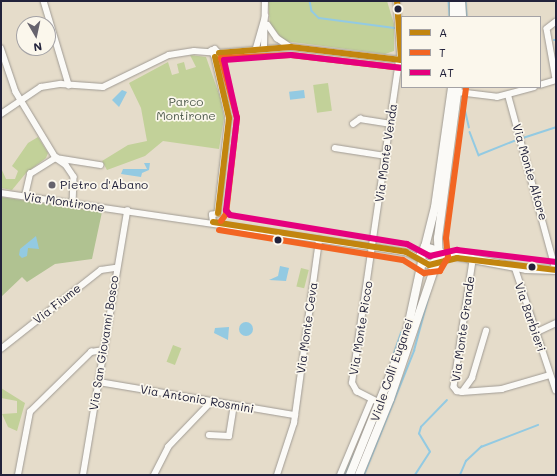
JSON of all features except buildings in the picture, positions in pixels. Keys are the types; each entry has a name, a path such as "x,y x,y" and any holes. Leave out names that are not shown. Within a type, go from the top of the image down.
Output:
{"main road":[{"path":"454,1 454,16"},
{"path":"461,1 462,16"},
{"name":"Viale Colli Euganei","path":"350,475 381,404 406,336 424,248 435,207 456,89"},
{"name":"Viale Colli Euganei","path":"359,475 390,399 438,257 456,89"},
{"path":"424,248 438,257"},
{"path":"422,260 438,257 456,258 515,267 556,270"}],"street":[{"path":"44,1 69,85"},
{"path":"264,47 267,23 265,1"},
{"name":"Via Monte Venda","path":"373,246 390,124 401,60 397,1"},
{"path":"256,48 266,14"},
{"path":"541,85 556,80 547,29 556,22"},
{"path":"267,23 277,38 291,47"},
{"path":"217,55 264,47 291,47 401,60"},
{"path":"1,48 20,99 56,158 66,165 74,177 73,202"},
{"path":"1,114 20,99 41,87 69,85 103,87 169,55 210,52 215,49 229,118 218,213 222,217 220,222"},
{"path":"456,89 473,93 509,97 532,88"},
{"name":"Via Monte Altore","path":"509,97 556,270"},
{"path":"353,124 360,119 390,124"},
{"path":"335,148 386,156"},
{"path":"25,194 32,171 56,158 100,165"},
{"name":"Via Montirone","path":"1,190 127,211 220,222 319,240 373,246 406,252"},
{"name":"Via Montirone","path":"1,193 25,194"},
{"name":"Via San Giovanni Bosco","path":"83,475 116,268 127,211"},
{"path":"213,222 212,216 218,213"},
{"name":"Via Monte Ceva","path":"277,475 289,446 295,415 319,240"},
{"name":"Via Monte Ricco","path":"373,246 352,384 357,392 381,404"},
{"path":"406,252 424,248"},
{"path":"406,252 422,260"},
{"name":"Via Monte Grande","path":"473,261 454,387 462,392 502,389 550,374"},
{"name":"Via Barbieri","path":"515,267 534,333 556,390"},
{"name":"Via Fiume","path":"1,349 101,270 116,268"},
{"path":"534,333 556,322"},
{"name":"Via Monte Grande","path":"462,392 472,378 486,331"},
{"path":"18,475 30,412 91,352 104,350"},
{"name":"Via Antonio Rosmini","path":"99,382 234,406 295,415"},
{"path":"340,475 371,400"},
{"path":"156,474 168,447 212,402"},
{"path":"209,435 229,436 234,406"}],"green space":[{"path":"268,1 387,1 394,24 394,51 385,54 284,41 270,24"},
{"name":"Parco Montirone","path":"190,55 206,57 220,97 224,118 219,149 163,141 145,156 107,170 102,161 128,145 147,141 141,108 129,83 168,62 172,75 179,73 177,64 184,62 186,70 196,67"},
{"path":"328,83 332,111 317,113 313,85"},
{"path":"38,137 48,153 46,158 26,173 12,190 1,188 1,168 6,179 15,179 18,171 12,166 28,143"},
{"path":"1,197 102,212 92,259 55,264 27,282 22,277 1,297"},
{"path":"301,268 309,270 304,288 296,286"},
{"path":"173,345 181,348 175,365 167,362"},
{"path":"1,388 25,403 17,431 8,427 2,414 17,413 17,401 1,398"}],"water":[{"path":"122,90 127,92 119,107 112,100"},
{"path":"304,90 305,98 290,100 289,92"},
{"path":"144,163 150,163 149,170 142,173 141,177 121,174 123,169 147,169"},
{"path":"36,236 39,249 28,248 27,256 22,258 19,255 20,249"},
{"path":"280,266 289,268 286,281 269,280 278,276"},
{"path":"246,322 251,324 253,329 251,334 246,336 241,334 239,329 241,324"},
{"path":"229,327 228,340 214,333 215,328"}],"waterway":[{"path":"310,1 312,11 319,18 394,28"},
{"path":"449,1 450,16"},
{"path":"466,1 467,16"},
{"path":"463,100 469,127"},
{"path":"523,138 556,127"},
{"path":"470,132 479,155 519,139"},
{"path":"364,475 414,351 429,295"},
{"path":"391,362 401,333"},
{"path":"415,475 430,452 419,434 421,427 447,400"},
{"path":"460,475 466,461 481,447 538,425"},
{"path":"345,475 354,455"}],"transit line":[{"name":"A","path":"397,1 401,60"},
{"name":"A","path":"219,53 291,47 401,60"},
{"name":"T","path":"221,221 226,214 237,118 221,58 291,55 401,68"},
{"name":"AT","path":"401,68 291,55 224,60 237,118 226,210 230,215 407,244 430,256 457,250 556,262"},
{"name":"A","path":"215,57 229,118 218,213"},
{"name":"T","path":"219,230 403,260 424,273 440,271 448,257 446,238 466,88"},
{"name":"A","path":"213,222 406,252 429,265 457,258 556,270"}],"place":[{"name":"Pietro d'Abano","path":"52,185"}]}
